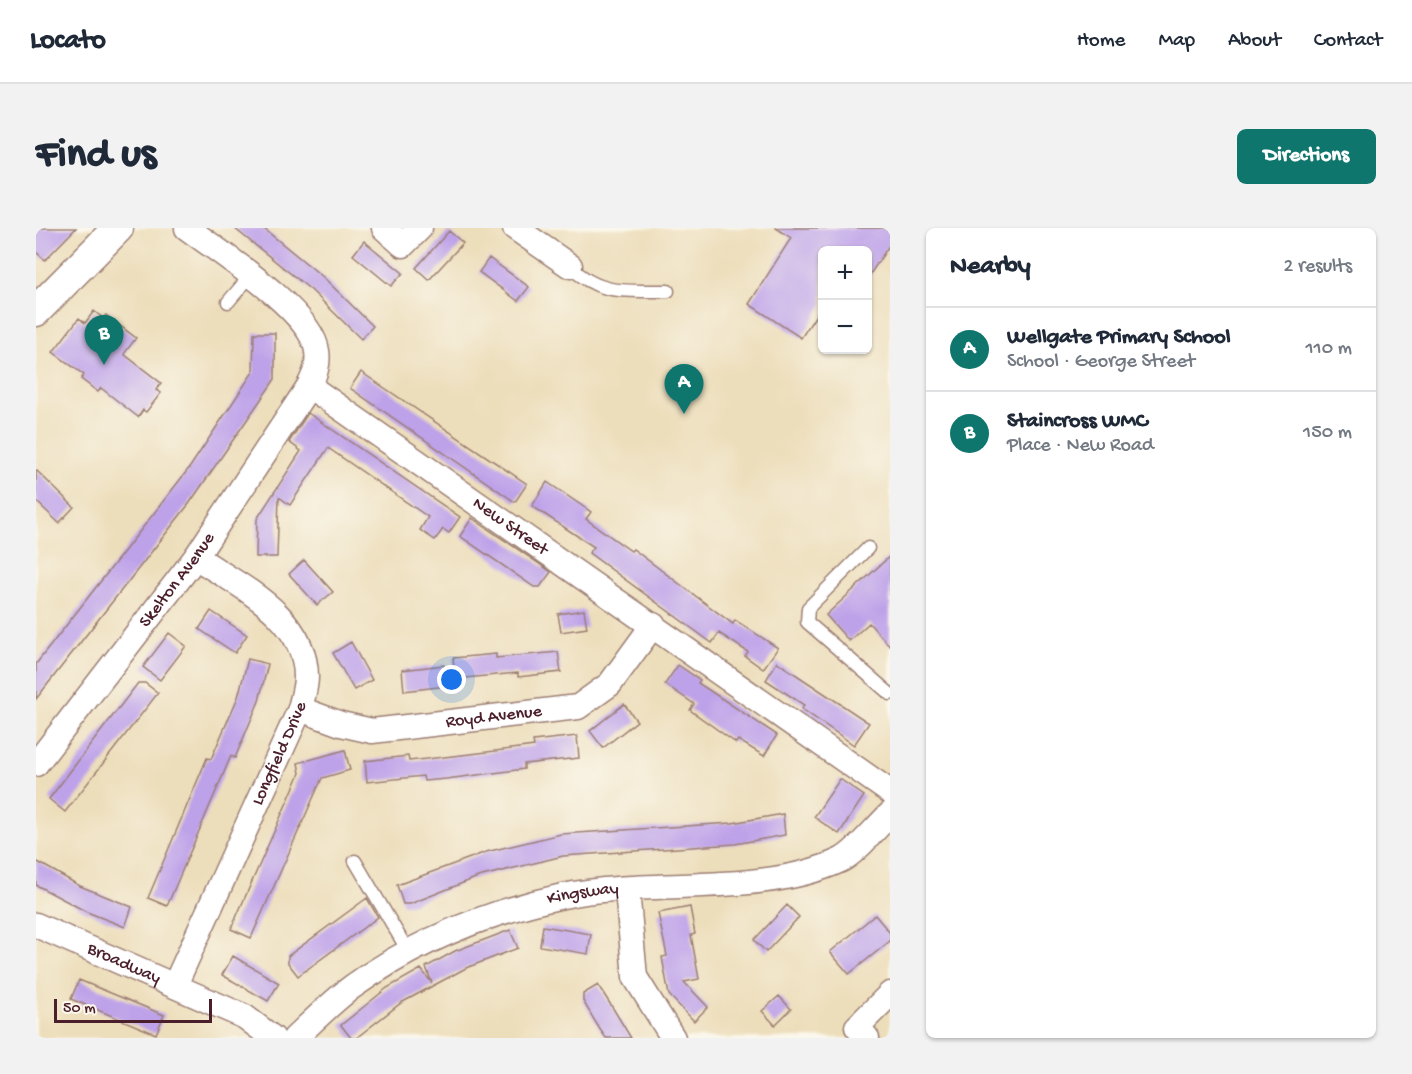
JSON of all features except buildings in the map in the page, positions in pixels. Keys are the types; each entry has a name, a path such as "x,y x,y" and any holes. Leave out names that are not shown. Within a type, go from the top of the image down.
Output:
{"street":[{"path":"36,311 118,228"},
{"path":"187,228 251,276 293,311 307,327 317,349 317,371 309,386"},
{"path":"384,228 403,245 420,228"},
{"path":"514,228 570,266"},
{"name":"Skelton Avenue","path":"36,765 196,557 309,386"},
{"name":"New Street","path":"309,386 890,792"},
{"name":"Longfield Drive","path":"175,985 300,709 306,678 302,649 289,625 275,611 196,557"},
{"name":"Royd Avenue","path":"300,709 341,724 372,731 578,707 610,684 653,625"},
{"name":"Kingsway","path":"295,1038 351,988 408,951 497,912 566,896 757,880 804,873 843,860 890,814"},
{"path":"627,890 635,977 673,1038"},
{"name":"Broadway","path":"36,925 245,1017 273,1038"},
{"path":"867,1038 857,1027 890,994"}],"lane":[{"path":"570,266 585,282 614,291 668,291"},
{"path":"228,302 251,276"},
{"path":"868,548 808,608 806,616 807,622 890,694"},
{"path":"356,861 408,951"}],"place":[{"name":"Staincross WMC","path":"104,365"},
{"name":"Wellgate Primary School","path":"684,414"}]}
